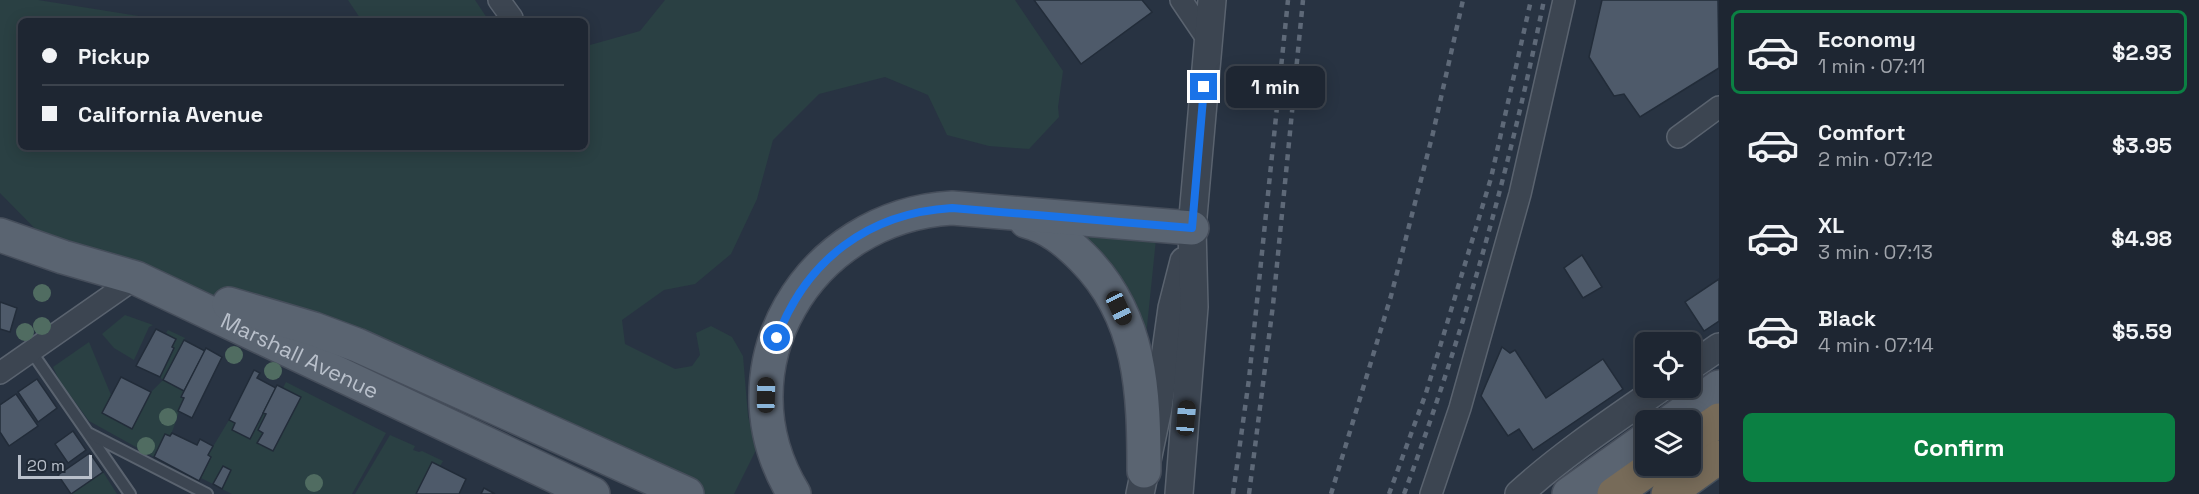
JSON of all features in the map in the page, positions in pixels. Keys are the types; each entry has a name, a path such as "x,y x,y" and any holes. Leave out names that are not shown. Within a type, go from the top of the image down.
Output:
{"highway":[{"path":"1701,432 1719,420"},
{"path":"1668,494 1719,457"},
{"path":"1614,494 1639,476"}],"main road":[{"path":"794,494 774,451 768,417 767,376 783,321 803,286 827,259 855,238 883,222 916,212 952,208 1192,228"},
{"path":"995,212 1037,224 1057,235 1087,262 1112,295 1125,321 1138,363 1144,410 1142,483"},
{"name":"Marshall Avenue","path":"0,235 63,257 136,278 593,494"},
{"path":"136,278 304,326 357,345 687,494"},
{"path":"1686,410 1719,387"},
{"path":"1569,494 1635,447"}],"street":[{"path":"499,0 512,18"},
{"path":"1181,0 1208,40"},
{"path":"1179,494 1194,307 1192,228 1212,0"},
{"path":"1431,494 1460,408 1520,195 1564,0"},
{"path":"1678,137 1719,107"},
{"path":"1142,483 1158,408 1172,308 1192,228"},
{"path":"0,373 136,278"},
{"path":"1701,359 1719,347"},
{"path":"1519,494 1588,438 1646,398"}],"lane":[{"path":"31,351 130,494"},
{"path":"87,432 207,494"}],"green space":[{"path":"0,0 38,0 151,18 18,18 18,150 588,150 588,45 640,31 665,0 1015,0 1063,71 1058,107 1059,117 1029,149 989,146 947,135 928,95 885,77 819,94 773,140 757,199 731,254 695,284 664,290 622,320 625,344 675,369 692,366 700,355 696,333 711,326 732,337 743,356 748,416 756,450 734,494 687,494 400,363 63,257 0,193"},
{"path":"348,0 475,0 487,18 360,18"},
{"path":"1083,236 1156,239 1146,336"},
{"path":"125,315 153,325 149,327 134,360 114,348 102,334"},
{"path":"168,330 185,338 164,380 184,391 181,397 184,398 170,436 165,434 154,457 89,421 70,395 64,391 53,367 89,342 111,395 102,413 132,429 151,392 163,380 160,377 174,349 172,347 176,339 166,333"},
{"path":"286,382 386,433 352,494 232,494 222,489 231,471 223,466 213,484 201,478 211,457 208,455 229,420 235,423 232,430 250,439 263,413 266,414 258,430 263,433 258,443 300,397 283,388"},
{"path":"390,435 415,446 413,450 422,451 443,461 440,466 432,462 416,494 355,494"},
{"path":"103,472 117,494 71,494"}],"building":[{"path":"1034,0 1142,0 1152,12 1081,64"},
{"path":"1602,0 1718,0 1719,68 1640,117 1624,94 1614,96 1589,57"},
{"path":"1582,255 1602,287 1583,298 1564,268"},
{"path":"1719,279 1719,321 1704,331 1685,302"},
{"path":"0,302 17,308 10,332 0,329"},
{"path":"156,329 176,339 160,377 136,366"},
{"path":"184,340 205,351 184,391 163,380"},
{"path":"1502,347 1510,353 1515,350 1546,398 1603,359 1623,389 1533,450 1519,429 1508,436 1481,396"},
{"path":"206,348 222,357 192,418 178,411 184,398 181,397"},
{"path":"254,370 260,373 257,378 276,388 250,439 232,430 235,423 229,420"},
{"path":"121,377 151,392 132,429 102,413"},
{"path":"37,379 57,408 38,422 18,392"},
{"path":"277,385 301,397 273,451 257,443 263,433 258,430 266,414 263,413"},
{"path":"16,394 38,426 9,446 0,432 0,405"},
{"path":"73,431 86,450 68,463 55,444"},
{"path":"172,433 197,445 200,439 213,446 208,455 211,457 199,481 154,457 165,434 170,436"},
{"path":"90,453 103,472 71,494 58,475"},
{"path":"432,462 466,479 459,494 416,494"},
{"path":"223,466 231,470 222,489 213,484"},
{"path":"484,488 495,494 481,494"}],"railway":[{"path":"1233,494 1249,379 1288,0"},
{"path":"1249,494 1273,305 1303,0"},
{"path":"1331,494 1391,296 1433,133 1463,0"},
{"path":"1389,494 1426,393 1491,178 1531,0"},
{"path":"1404,494 1446,373 1484,250 1501,188 1544,0"}],"route":[{"path":"777,338 783,321 803,286 827,259 855,238 883,222 916,212 952,208 1192,228 1204,87"}]}
